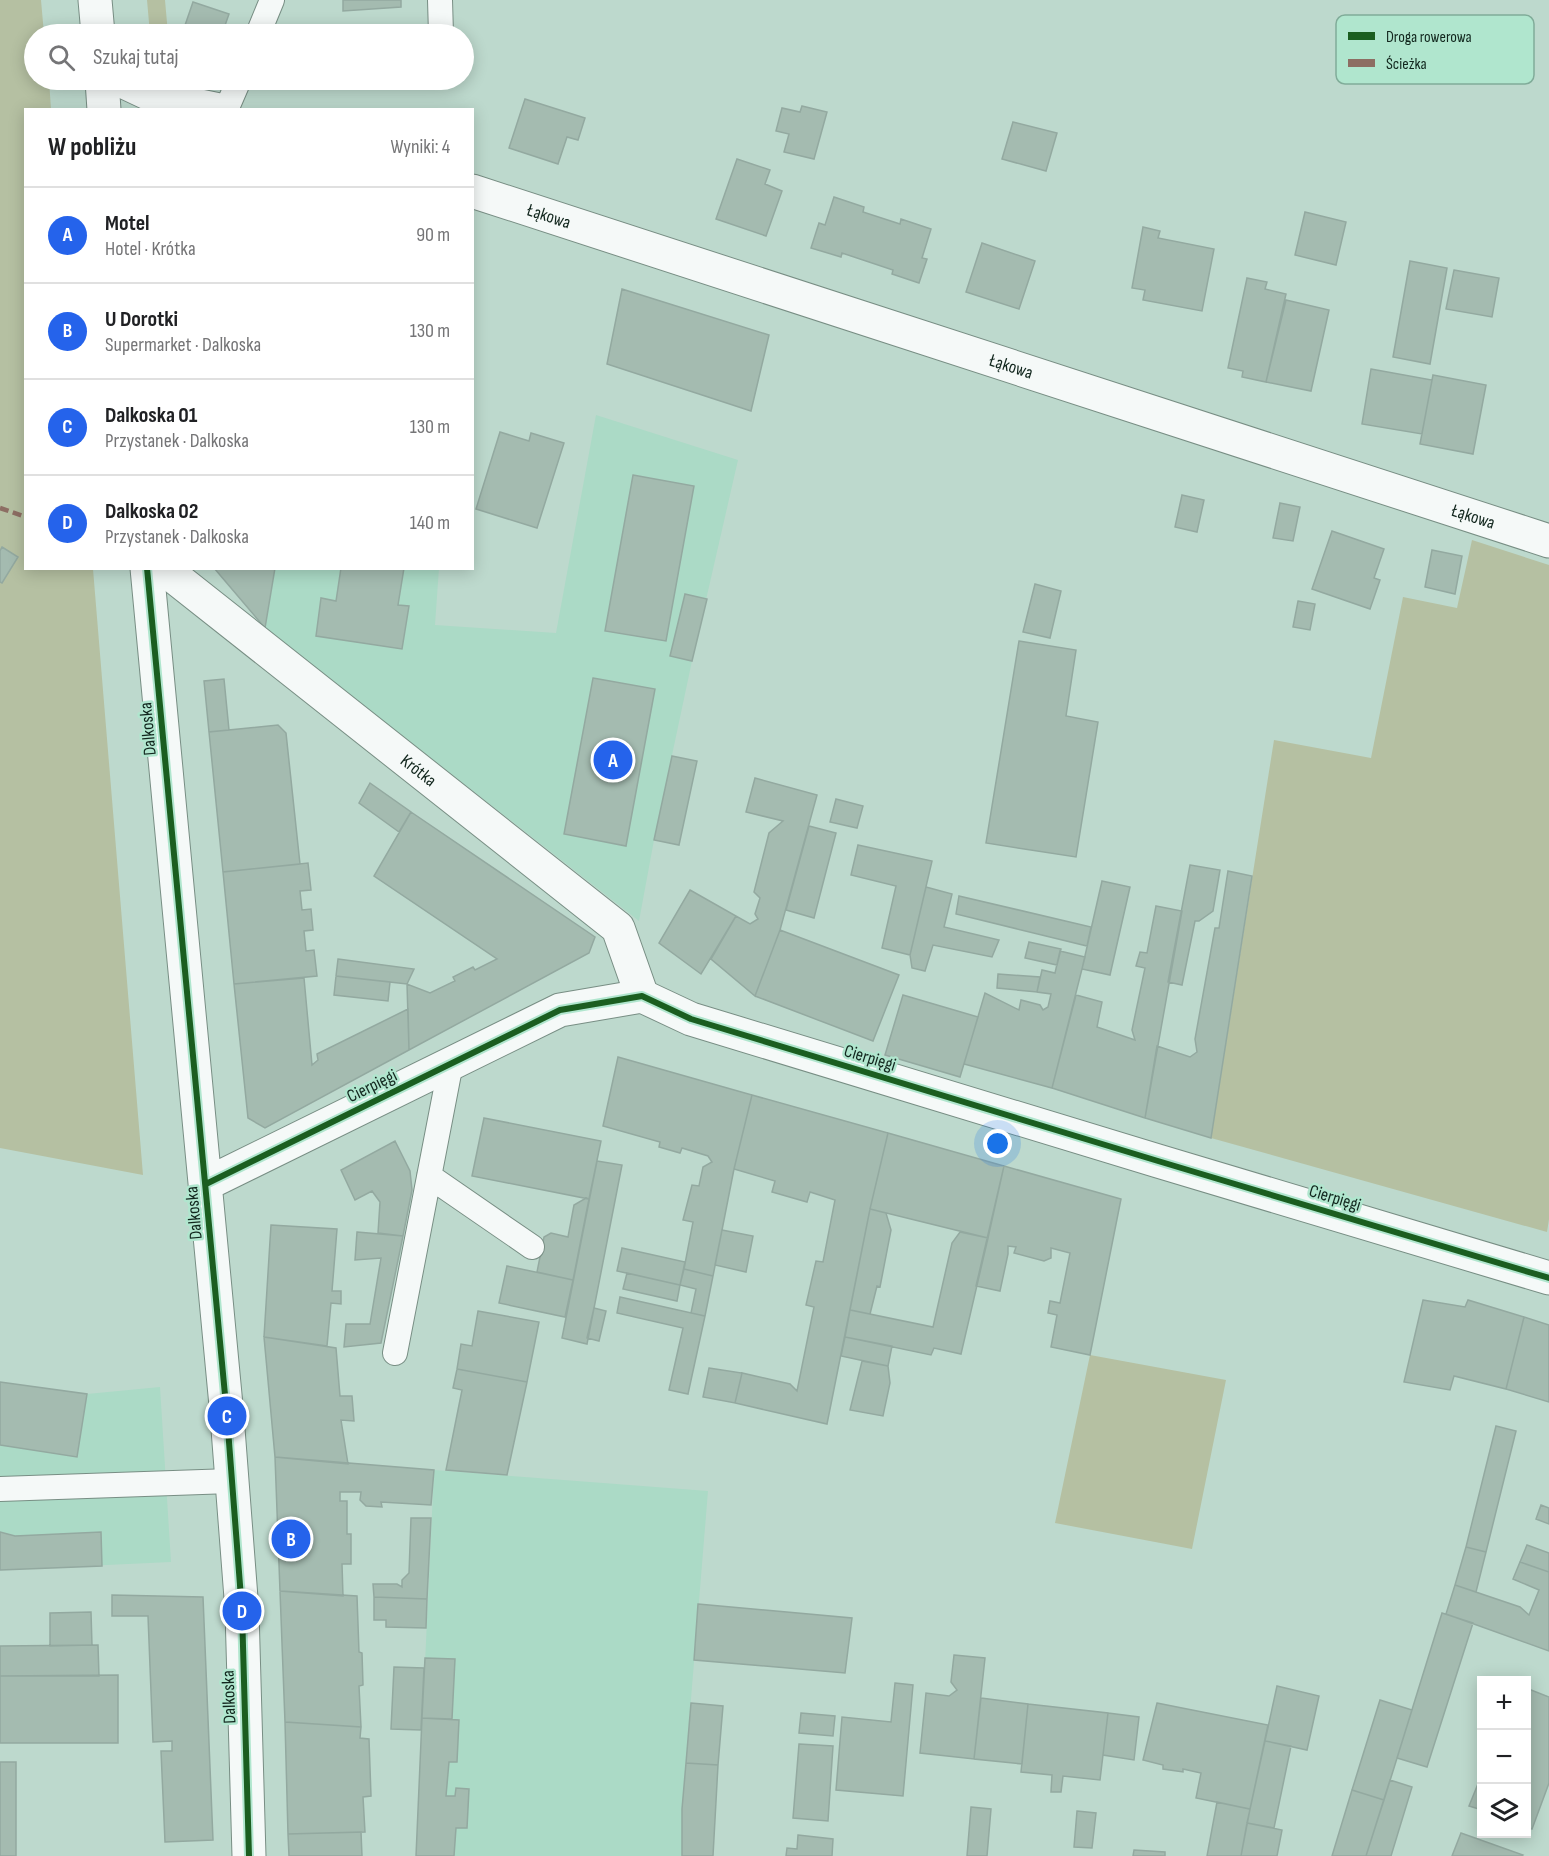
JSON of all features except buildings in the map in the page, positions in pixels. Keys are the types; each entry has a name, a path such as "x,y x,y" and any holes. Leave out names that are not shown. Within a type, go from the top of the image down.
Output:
{"street":[{"path":"95,0 97,24"},
{"path":"103,90 104,108"},
{"path":"141,90 156,97 209,108"},
{"name":"Łąkowa","path":"474,192 1549,541"},
{"name":"Dalkoska","path":"147,570 227,1416 242,1611 249,1840"},
{"name":"Krótka","path":"166,570 618,928 642,996"},
{"name":"Cierpięgi","path":"206,1184 560,1010 642,996 691,1019 1549,1278"},
{"path":"238,1856 249,1840"}],"lane":[{"path":"262,24 272,0"},
{"path":"440,0 441,24"},
{"path":"227,108 235,90"},
{"path":"395,1353 451,1063"},
{"path":"429,1176 532,1247"},
{"path":"0,1489 231,1481"}],"shaded area":[{"path":"0,0 41,0 43,24 24,24 24,90 50,90 51,108 24,108 24,570 93,570 143,1175 0,1148"},
{"path":"147,0 165,0 167,24 149,24"},
{"path":"596,415 738,460 692,661 639,921 265,628 275,570 439,570 435,625 556,633"},
{"path":"1472,540 1549,565 1549,1219 1547,1232 1211,1138 1274,740 1371,758 1403,597 1457,608"},
{"path":"1090,1355 1226,1380 1192,1549 1055,1523"},
{"path":"0,1382 87,1394 160,1387 171,1562 0,1570"},
{"path":"434,1470 708,1491 682,1809 682,1856 416,1856"}],"marked path":[{"path":"0,508 24,516"}],"cycle path":[{"path":"147,570 227,1416 242,1611 249,1856"},
{"path":"206,1184 560,1010 642,996 691,1019 1549,1278"}],"place":[{"name":"Motel","path":"613,760"},
{"name":"Dalkoska 01","path":"227,1416"},
{"name":"U Dorotki","path":"291,1539"},
{"name":"Dalkoska 02","path":"242,1611"}]}
